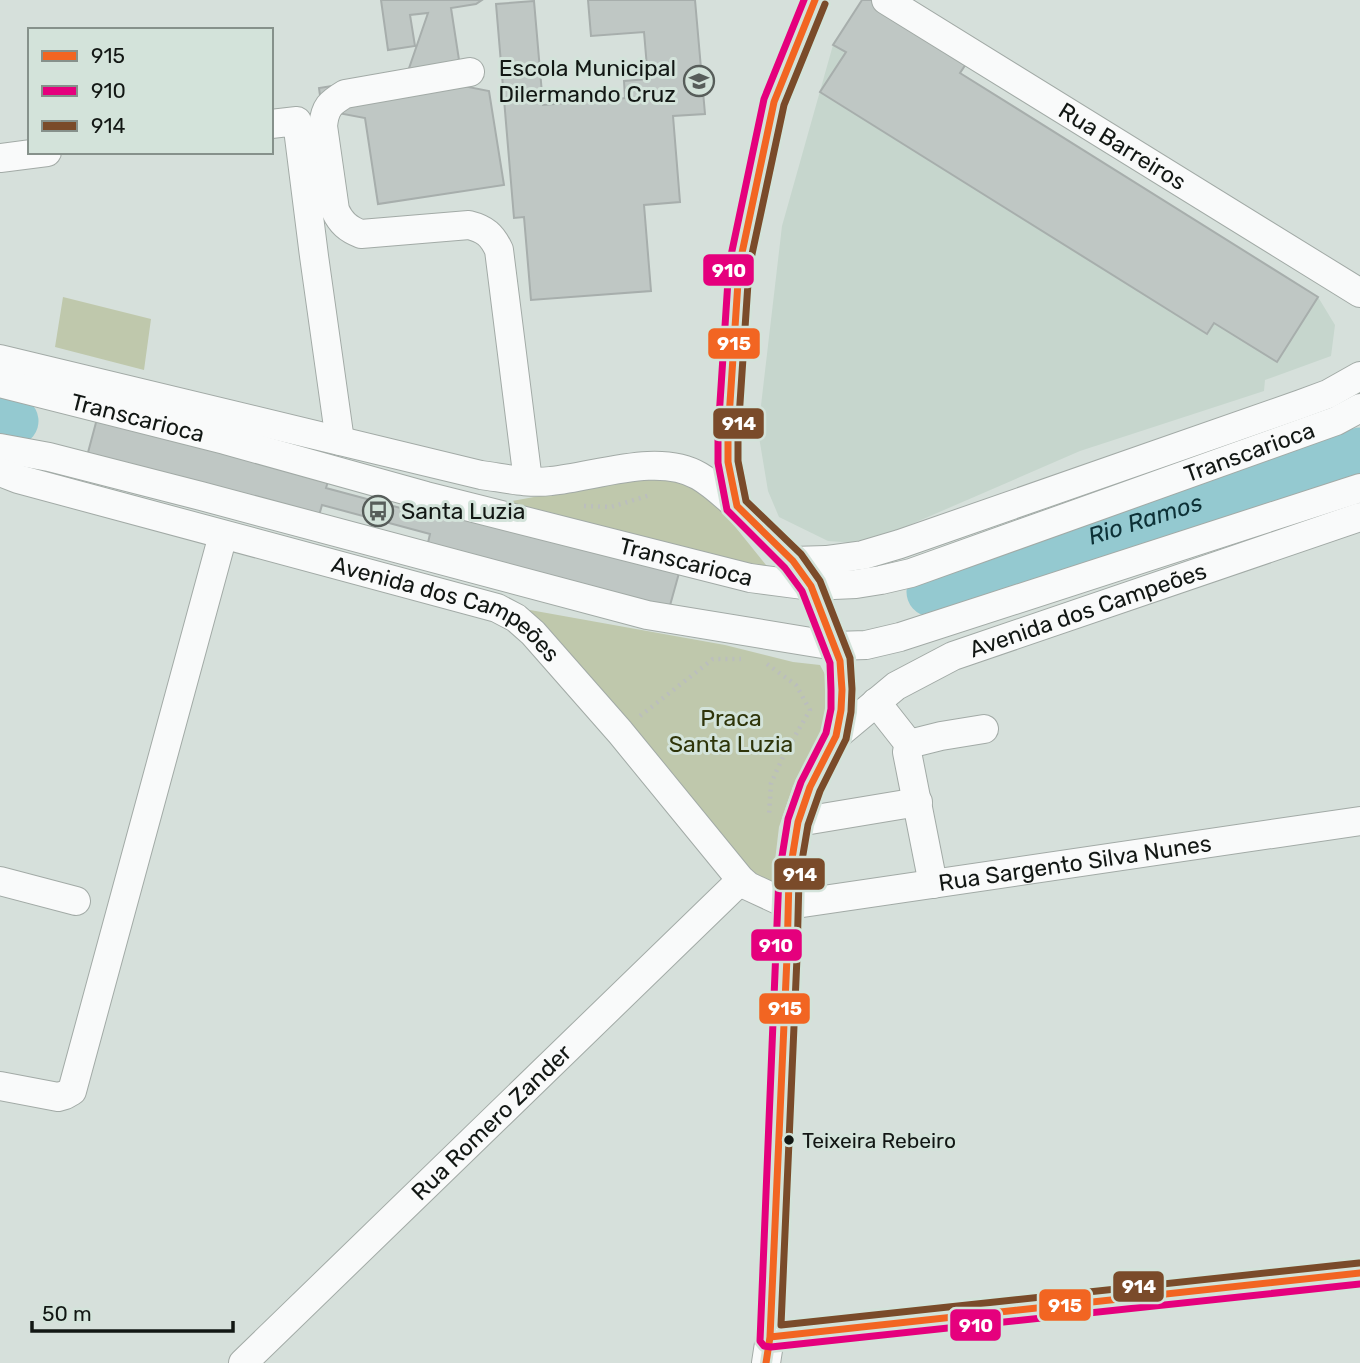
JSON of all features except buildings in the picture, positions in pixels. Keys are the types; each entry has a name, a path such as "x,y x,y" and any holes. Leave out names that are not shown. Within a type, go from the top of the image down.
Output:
{"street":[{"path":"737,506 729,462 728,433 739,267 774,102 814,0"},
{"name":"Rua Barreiros","path":"886,0 1360,293"},
{"path":"470,72 345,94 331,102 324,114 323,126 335,210 340,221 349,230 361,234 469,225 483,229 493,239 499,250 528,481"},
{"path":"273,124 297,121 340,441"},
{"path":"0,158 31,154"},
{"path":"0,359 481,475 547,482 635,468 665,467 698,475 737,506 793,561 811,586 835,646 842,690 836,736 810,787 798,822 789,877 768,1350 1360,1273"},
{"path":"793,561 863,555 900,544 1310,401 1360,376"},
{"name":"Transcarioca","path":"0,383 225,440 426,496 750,578 811,586 856,584 911,573 1336,421 1360,408"},
{"path":"0,448 49,457 201,496 647,615 835,646 866,645 900,638 1360,488"},
{"name":"Avenida dos Campeões","path":"0,472 497,608 516,618 620,732 741,880 789,905"},
{"name":"Avenida dos Campeões","path":"836,736 896,686 953,656 1360,517"},
{"path":"0,1086 58,1097 72,1091 223,535"},
{"path":"876,702 909,744"},
{"path":"909,744 984,729"},
{"path":"909,744 907,752 933,884"},
{"path":"798,822 918,802"},
{"name":"Rua Sargento Silva Nunes","path":"789,905 1360,821"},
{"name":"Rua Romero Zander","path":"243,1363 741,880"},
{"path":"0,881 76,901"}],"path":[{"path":"574,506 611,507 655,494"},
{"path":"620,732 713,659 739,660 746,655"},
{"path":"763,661 796,685 810,710 771,783 769,822"}],"shaded area":[{"path":"862,0 877,0 970,58 960,74 1318,297 1335,325 1331,356 1265,380 1264,391 1080,451 891,533 856,543 828,541 779,517 768,491 758,431 782,226 833,45"}],"green space":[{"path":"63,297 151,319 144,370 55,347"},
{"path":"642,475 675,476 708,493 770,570 506,502"},
{"name":"Praca Santa Luzia","path":"530,610 820,665 830,691 828,712 819,738 793,786 779,827 771,894 518,625"}],"waterway":[{"name":"Rio Ramos","path":"0,417 14,421"},
{"name":"Rio Ramos","path":"931,592 1048,550 1360,452"}],"transit line":[{"name":"910","path":"804,0 764,99 729,265 718,433 718,463 727,510 785,568 802,591 830,663 831,709 826,733 801,782 788,819 779,875 760,1341 764,1346 771,1347 1360,1284"},
{"name":"915","path":"766,1363 770,1337 789,877 798,822 810,787 836,736 842,690 840,661 811,586 793,561 737,506 728,462 728,433 739,267 774,102 815,0"},
{"name":"914","path":"825,4 784,105 749,268 738,433 738,461 746,501 801,554 820,581 850,658 852,689 846,739 820,791 808,825 799,878 781,1325 1359,1263"},
{"name":"915","path":"770,1337 1360,1273"}],"place":[{"name":"Escola Municipal Dilermando Cruz","path":"699,81"},
{"name":"Santa Luzia","path":"378,511"},
{"name":"Teixeira Rebeiro","path":"789,1140"}]}
